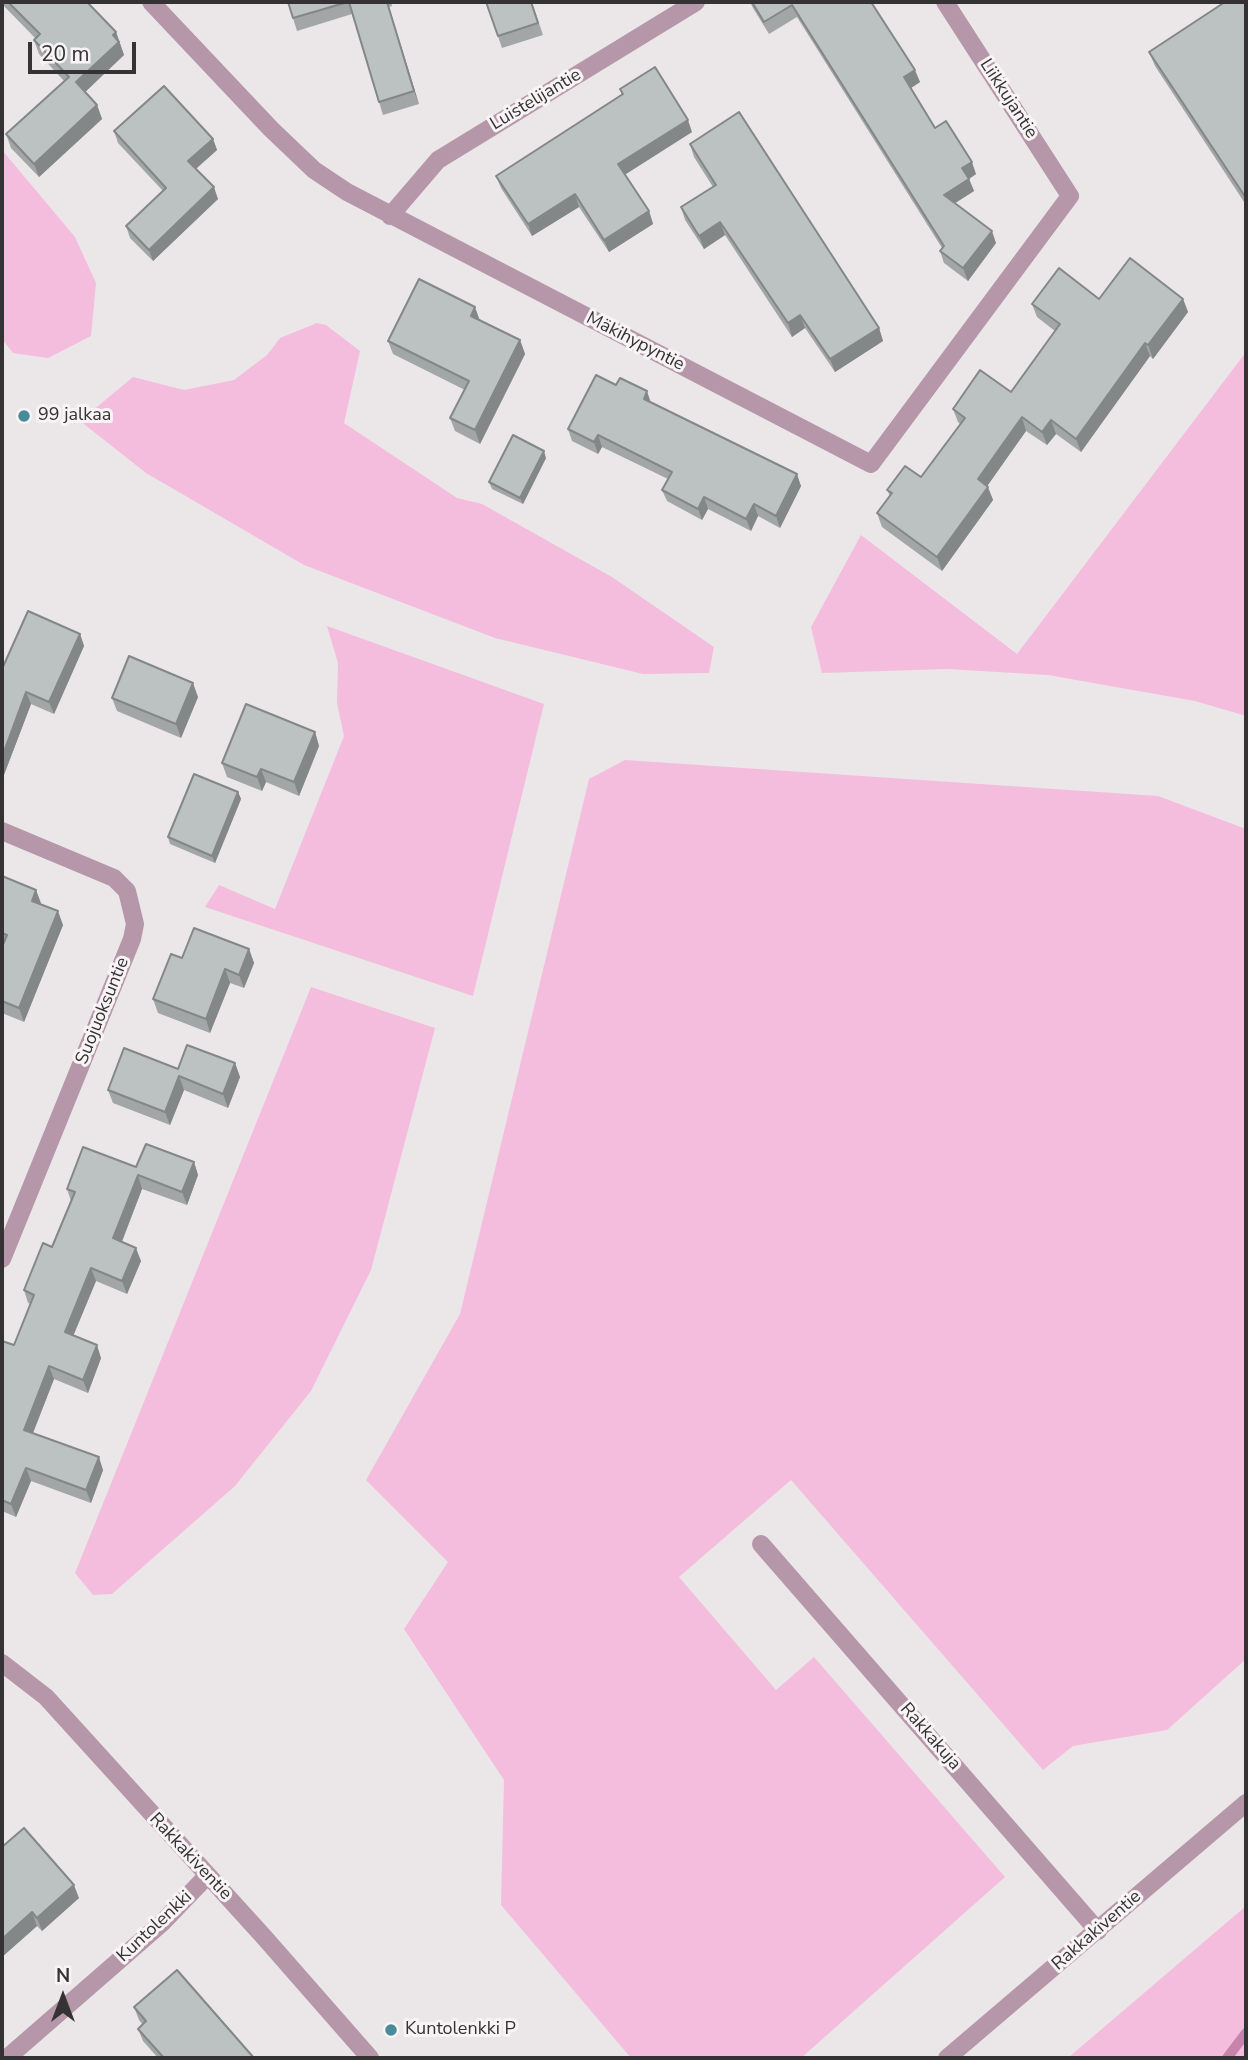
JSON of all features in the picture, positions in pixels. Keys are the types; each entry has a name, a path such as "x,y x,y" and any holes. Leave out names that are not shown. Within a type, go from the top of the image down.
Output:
{"street":[{"name":"Mäkihypyntie","path":"151,2 314,170 390,216 871,464 1070,196"},
{"name":"Luistelijantie","path":"390,216 438,160 696,2"},
{"name":"Liikkujantie","path":"945,2 1070,196"},
{"name":"Suojuoksuntie","path":"2,831 114,878 127,891 135,924 132,939 2,1259"},
{"name":"Rakkakuja","path":"761,1544 1098,1931"},
{"name":"Rakkakiventie","path":"2,1663 46,1697 370,2058"},
{"name":"Rakkakiventie","path":"947,2058 1246,1802"},
{"name":"Kuntolenkki","path":"7,2058 162,1923 206,1877"}],"shaded area":[{"path":"2,150 75,237 96,283 91,336 48,358 13,353 2,339"},
{"path":"317,323 326,325 360,351 344,423 457,498 482,504 612,577 714,647 709,673 643,674 495,638 304,565 146,473 80,421 133,377 184,390 234,380 267,355 280,338"},
{"path":"1246,352 1246,716 1195,701 1048,675 947,669 822,673 811,627 861,535 1017,654"},
{"path":"327,626 544,704 473,996 205,907 219,885 275,909 344,736 337,703 338,663"},
{"path":"625,760 1158,796 1246,829 1246,1659 1167,1730 1073,1746 1043,1770 791,1480 679,1577 776,1690 814,1657 1005,1877 801,2058 631,2058 501,1905 504,1780 404,1629 448,1562 366,1480 460,1314 589,779"},
{"path":"311,987 435,1028 371,1270 311,1391 235,1486 112,1594 93,1595 75,1573"},
{"path":"1246,1906 1246,2058 1069,2057"}],"building":[{"path":"8,2 87,2 116,32 113,35 119,42 76,82 97,105 34,164 6,134 69,77 34,40 40,34"},
{"path":"288,2 348,2 293,18"},
{"path":"349,2 387,2 414,91 379,102"},
{"path":"486,2 531,2 538,23 498,36"},
{"path":"752,2 871,2 915,70 904,77 935,128 946,121 972,162 962,168 969,179 944,195 992,231 963,268 940,251 944,246 792,5 764,22"},
{"path":"1225,2 1246,2 1246,198 1149,52"},
{"path":"655,67 688,120 618,164 649,211 604,240 575,194 528,224 496,176 623,94 620,89"},
{"path":"164,86 213,139 188,161 214,187 149,250 126,226 166,188 114,131"},
{"path":"739,112 879,328 830,359 800,315 788,323 720,222 699,236 681,207 716,185 690,144"},
{"path":"1130,258 1183,299 1148,345 1145,343 1076,439 1051,420 1042,432 1022,417 978,479 988,487 937,557 877,513 892,493 887,490 905,466 921,477 965,418 953,409 980,370 1011,392 1060,324 1032,304 1059,268 1099,299"},
{"path":"419,279 475,307 471,316 520,340 475,430 450,418 469,381 388,341"},
{"path":"596,375 616,385 620,378 647,391 644,399 797,474 776,516 754,504 746,519 704,497 698,509 662,490 672,472 598,435 594,442 568,429"},
{"path":"513,435 544,451 520,498 489,482"},
{"path":"28,611 80,634 49,702 26,692 2,757 2,669"},
{"path":"129,656 193,683 176,724 112,698"},
{"path":"246,704 315,732 294,782 261,769 257,777 222,763"},
{"path":"194,774 238,792 212,856 168,837"},
{"path":"2,876 36,890 32,901 58,911 19,1008 2,1001 2,947 7,935 2,933"},
{"path":"194,928 249,949 239,975 225,969 206,1019 153,999 171,954 182,958"},
{"path":"187,1045 235,1063 223,1094 179,1076 165,1112 108,1090 124,1048 178,1069"},
{"path":"146,1144 194,1162 182,1192 138,1175 113,1238 136,1248 122,1281 91,1268 65,1332 97,1345 83,1380 49,1366 24,1430 99,1457 86,1490 26,1468 11,1504 2,1500 2,1341 14,1345 34,1295 24,1290 43,1243 52,1247 75,1192 67,1189 83,1147 136,1167"},
{"path":"24,1828 74,1885 37,1918 32,1912 2,1939 2,1847"},
{"path":"177,1970 254,2058 164,2058 138,2029 146,2021 134,2007"}],"waterway":[{"path":"1227,2058 1246,2033"}],"place":[{"name":"99 jalkaa","path":"24,416"},
{"name":"Kuntolenkki P","path":"391,2030"}]}
